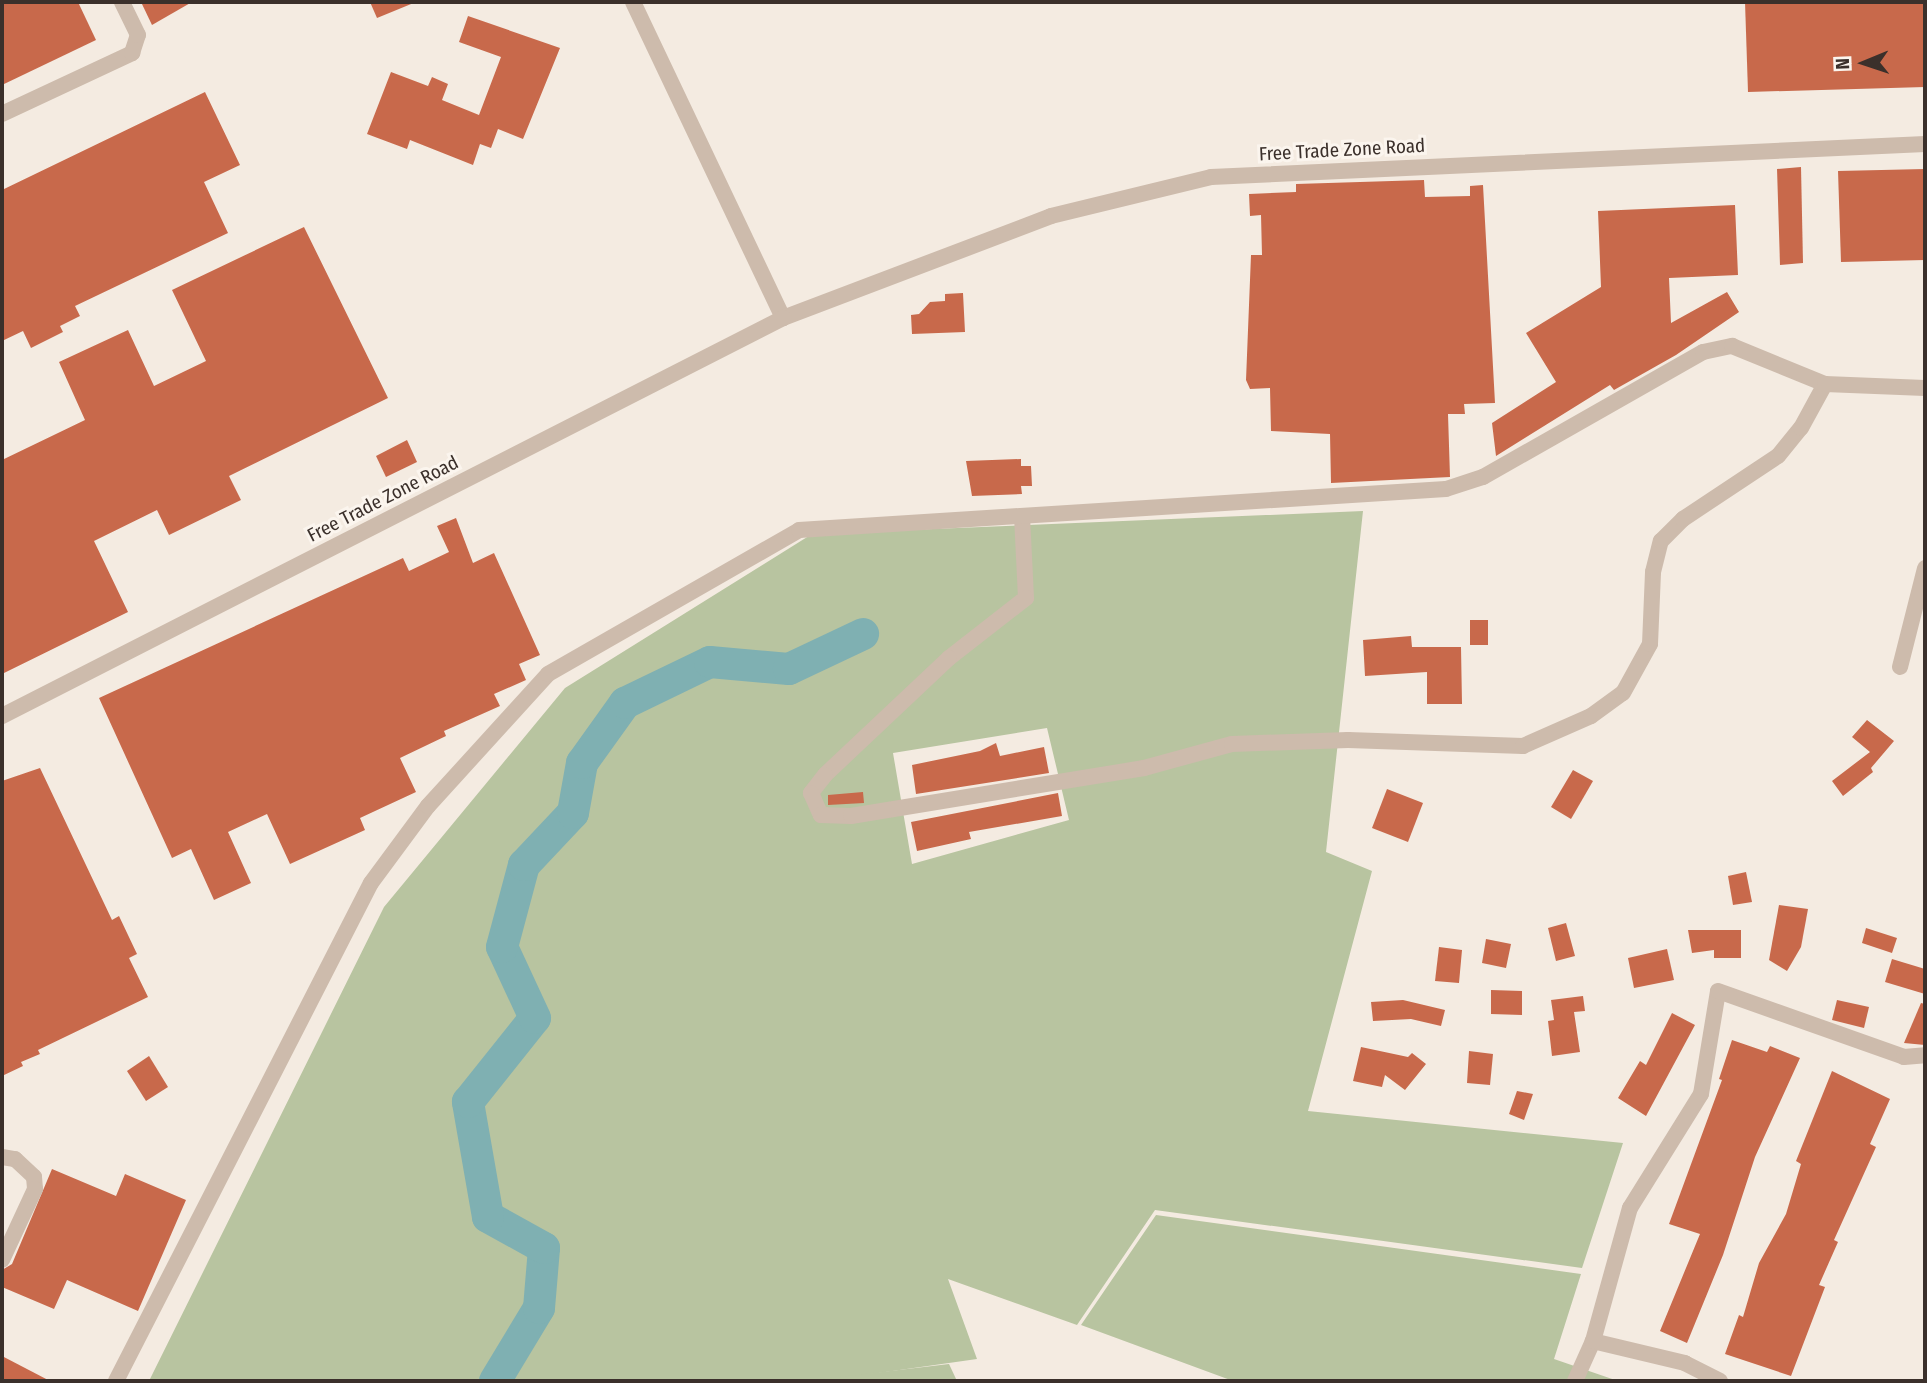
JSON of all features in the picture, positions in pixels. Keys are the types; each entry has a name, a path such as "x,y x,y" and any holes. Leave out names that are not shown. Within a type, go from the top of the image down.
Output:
{"street":[{"path":"2,114 132,53 138,35 122,2"},
{"path":"633,2 783,318"},
{"name":"Free Trade Zone Road","path":"2,716 783,318 1051,216 1211,177 1925,144"},
{"path":"116,1381 371,883 428,806 548,674 799,530 1446,489 1483,477 1703,352 1732,346 1825,384 1925,388"},
{"path":"1022,516 1026,598 949,658 825,775 811,793 821,815 851,816 1144,768 1232,744 1348,740 1523,747 1591,716 1623,693 1650,644 1653,572 1661,541 1683,519 1778,456 1801,428 1825,384"},
{"path":"1900,667 1925,568"},
{"path":"1575,1381 1593,1341 1630,1208 1701,1094 1718,991 1904,1057 1925,1055"},
{"path":"2,1157 15,1160 34,1177 35,1189 2,1260"},
{"path":"1593,1341 1685,1363 1720,1381"}],"green space":[{"path":"1363,511 1326,852 1372,871 1308,1111 1623,1143 1582,1268 1155,1210 1077,1325 948,1279 977,1359 822,1381 149,1381 384,907 565,688 812,534","holes":["1047,728 1069,820 912,864 893,753"]},
{"path":"1156,1215 1581,1274 1554,1359 1618,1381 1233,1381 1081,1325"},
{"path":"949,1364 957,1381 823,1381 823,1379"}],"building":[{"path":"2,2 78,2 96,40 2,85"},
{"path":"141,2 192,2 152,25"},
{"path":"370,2 416,2 377,18"},
{"path":"1745,2 1925,2 1925,87 1748,92"},
{"path":"468,16 560,48 523,139 498,129 491,148 480,144 473,165 410,140 407,149 367,134 391,72 428,86 432,77 448,84 442,100 479,115 501,57 459,42"},
{"path":"205,92 240,165 204,182 228,233 75,306 80,316 60,326 63,332 31,348 23,331 2,341 2,190"},
{"path":"1801,167 1803,263 1780,265 1777,169"},
{"path":"1925,169 1925,260 1841,262 1838,171"},
{"path":"1424,180 1425,197 1470,196 1470,186 1483,185 1495,403 1464,404 1465,414 1448,414 1450,477 1331,483 1330,434 1271,431 1270,388 1250,389 1246,380 1251,255 1262,255 1261,215 1250,216 1249,194 1296,192 1296,184"},
{"path":"1735,205 1738,275 1669,278 1671,323 1727,292 1739,312 1676,355 1614,390 1610,385 1496,456 1492,423 1556,382 1526,333 1601,287 1598,211"},
{"path":"304,227 388,398 229,476 241,500 169,535 157,510 94,541 128,612 2,674 2,460 85,420 59,362 128,330 154,386 206,361 172,290"},
{"path":"963,293 965,332 912,334 911,315 919,314 930,302 945,301 945,294"},
{"path":"407,440 417,462 386,477 376,456"},
{"path":"1021,459 1021,466 1031,466 1032,486 1021,486 1022,494 972,496 966,461"},
{"path":"456,518 473,563 494,553 540,655 519,664 526,680 494,694 500,706 444,731 446,736 400,758 416,792 360,818 365,830 290,864 267,814 228,832 251,883 214,900 191,849 172,858 99,698 403,558 409,571 449,552 437,526"},
{"path":"1470,620 1488,620 1488,645 1470,645"},
{"path":"1411,636 1412,647 1461,647 1462,704 1427,704 1427,672 1365,676 1363,640"},
{"path":"1867,720 1894,741 1871,768 1873,772 1843,796 1832,781 1870,752 1852,737"},
{"path":"996,743 1000,756 1044,747 1049,773 916,794 912,765 980,751"},
{"path":"40,768 112,920 119,916 137,954 129,958 148,997 38,1050 40,1054 21,1062 23,1066 2,1076 2,781"},
{"path":"1573,770 1593,781 1571,819 1551,807"},
{"path":"1387,789 1423,803 1408,842 1372,828"},
{"path":"863,792 864,803 828,805 828,795"},
{"path":"1058,793 1062,816 969,832 971,839 917,851 911,822"},
{"path":"1746,872 1752,902 1733,905 1728,876"},
{"path":"1779,905 1808,909 1801,947 1787,971 1769,960"},
{"path":"1566,923 1575,956 1556,961 1548,928"},
{"path":"1866,928 1897,938 1892,953 1862,943"},
{"path":"1688,930 1741,930 1741,958 1714,958 1714,950 1692,953"},
{"path":"1486,939 1511,944 1506,968 1482,963"},
{"path":"1439,947 1462,950 1459,983 1435,981"},
{"path":"1667,949 1674,980 1634,988 1628,958"},
{"path":"1892,959 1925,969 1925,994 1885,982"},
{"path":"1491,990 1522,991 1522,1015 1491,1014"},
{"path":"1583,996 1585,1011 1574,1012 1580,1052 1552,1056 1548,1021 1554,1020 1551,1000"},
{"path":"1403,1000 1445,1010 1441,1026 1411,1019 1373,1021 1371,1002"},
{"path":"1837,1000 1869,1007 1864,1028 1832,1020"},
{"path":"1921,1003 1925,1004 1925,1045 1904,1043"},
{"path":"1672,1013 1695,1025 1646,1116 1618,1098 1640,1061 1646,1065"},
{"path":"1732,1040 1767,1052 1770,1046 1800,1058 1755,1157 1723,1255 1687,1343 1660,1331 1700,1234 1669,1224 1722,1080 1719,1079"},
{"path":"1361,1047 1408,1057 1412,1053 1426,1064 1405,1090 1385,1075 1382,1087 1353,1081"},
{"path":"1469,1051 1493,1054 1490,1085 1467,1083"},
{"path":"149,1056 168,1087 146,1101 127,1071"},
{"path":"1832,1071 1890,1099 1870,1144 1876,1147 1834,1240 1838,1242 1819,1285 1825,1287 1791,1376 1725,1354 1739,1315 1743,1317 1759,1263 1786,1214 1801,1164 1796,1161"},
{"path":"1517,1091 1533,1094 1524,1120 1509,1114"},
{"path":"52,1169 116,1196 125,1174 186,1200 138,1311 67,1280 54,1309 2,1287 2,1270 12,1264"},
{"path":"2,1356 50,1381 2,1381"}],"waterway":[{"path":"495,1381 539,1308 544,1248 488,1217 468,1102 535,1018 502,947 524,865 573,813 582,763 625,703 710,662 789,669 863,634"}]}
